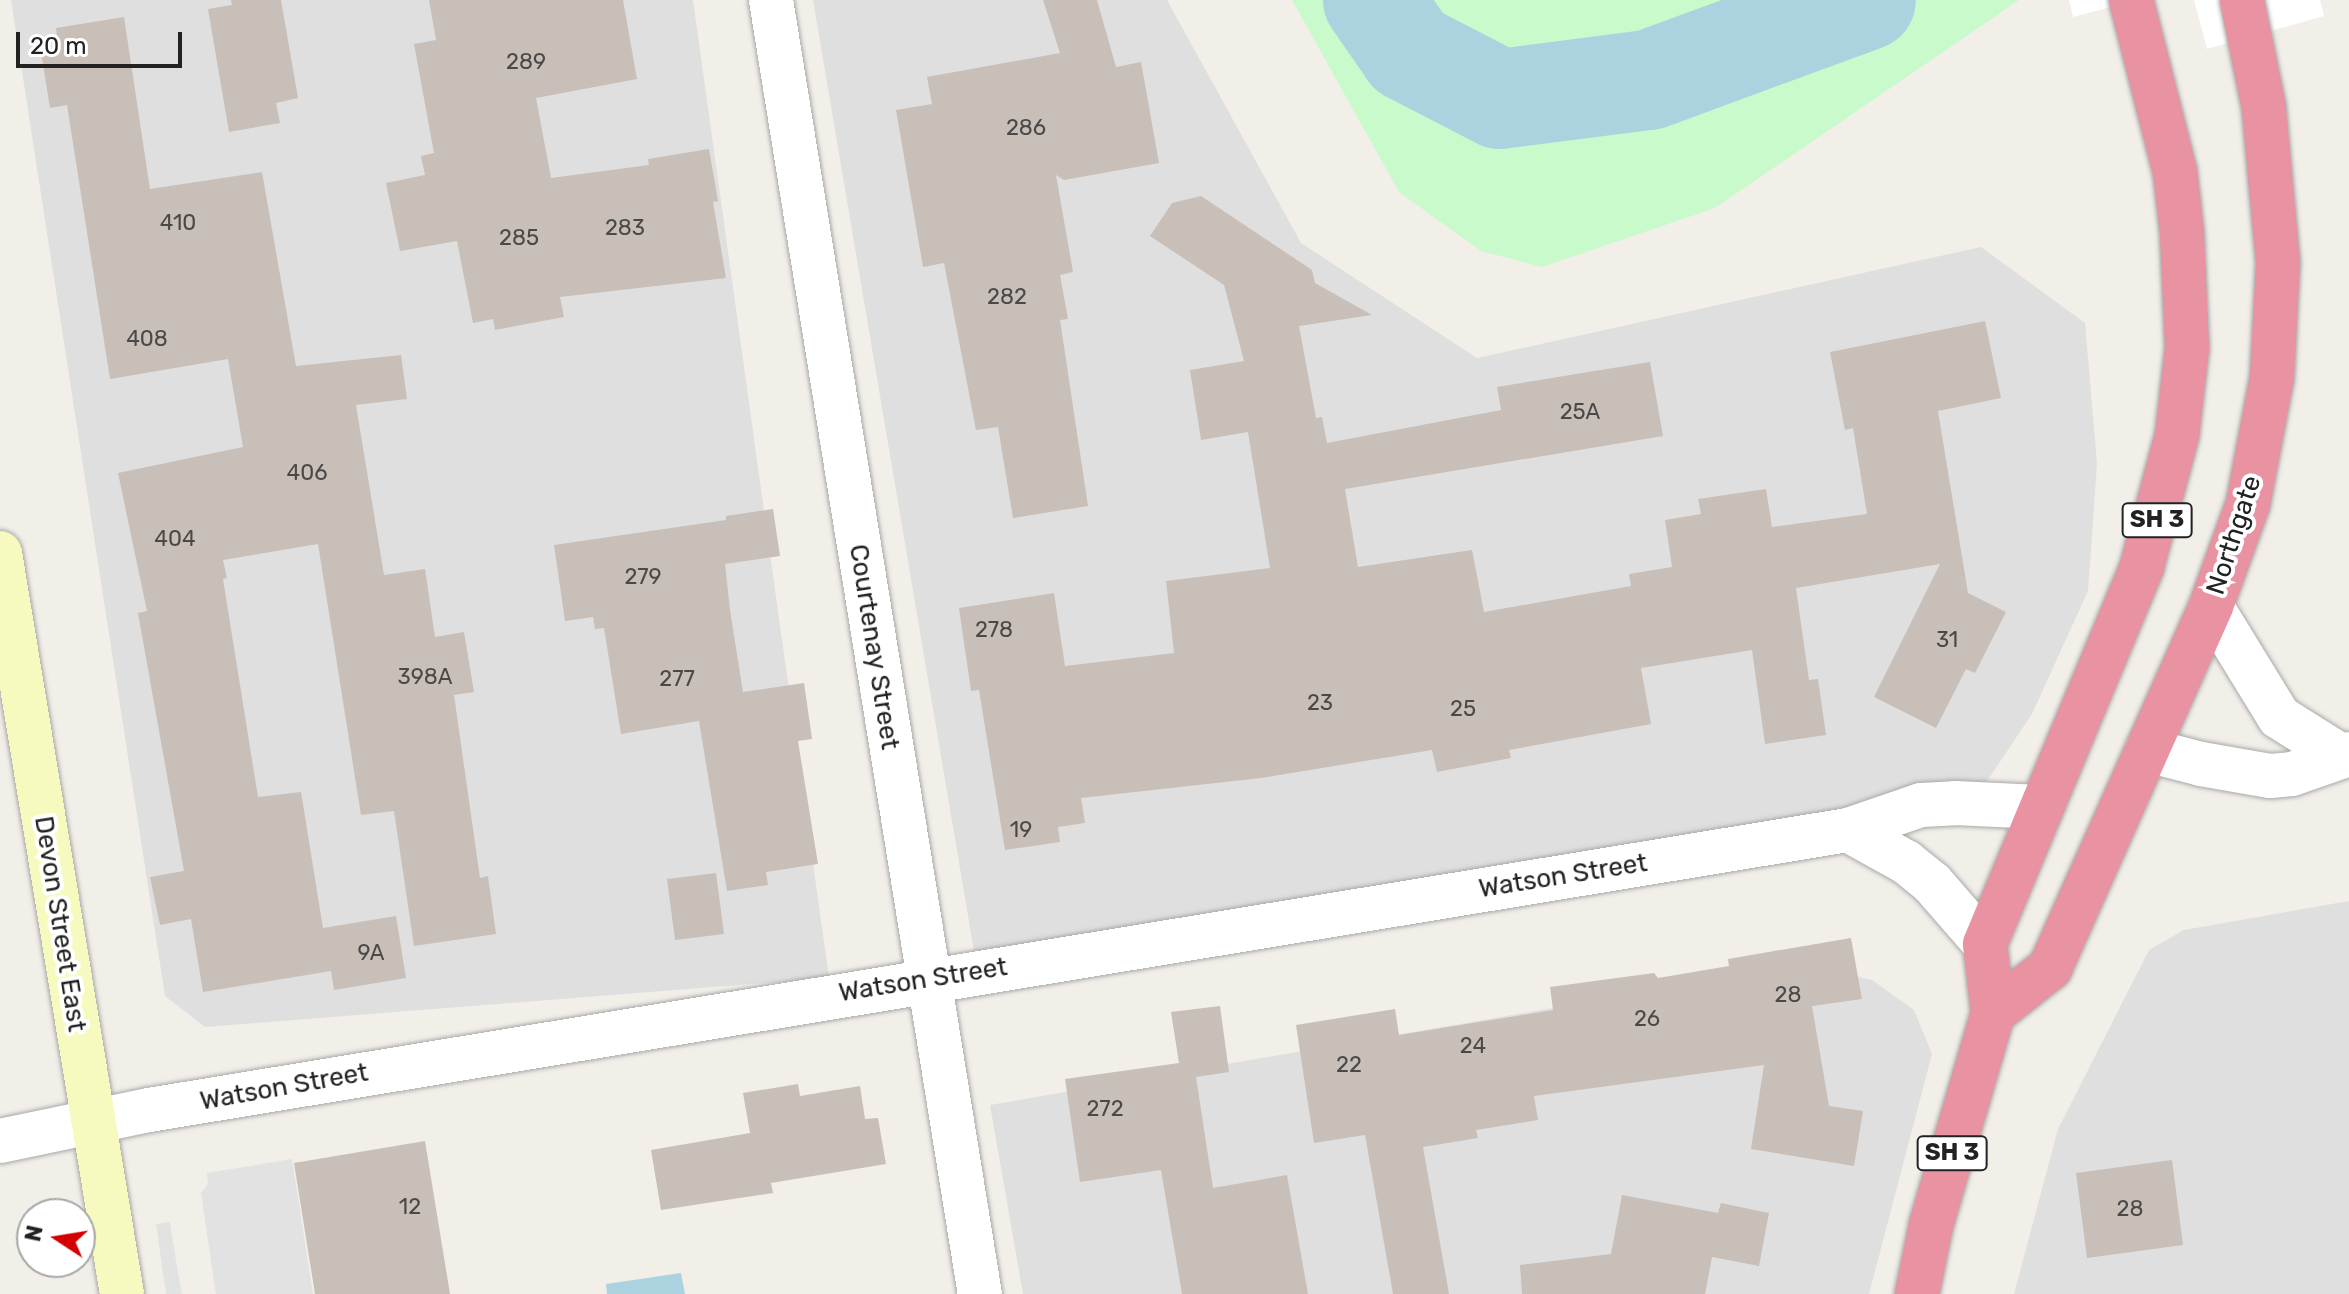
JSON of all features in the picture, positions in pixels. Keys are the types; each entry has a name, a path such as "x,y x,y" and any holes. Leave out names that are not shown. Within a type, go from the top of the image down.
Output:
{"highway":[{"name":"SH 3","path":"1917,1294 1931,1225 1993,1013 1985,944 2142,566 2167,479 2184,389 2186,293 2175,172 2132,1"},
{"name":"Northgate","path":"1993,1013 2050,968 2211,606 2248,504 2266,415 2275,340 2278,263 2273,180 2246,18"}],"main road":[{"name":"Devon Street East","path":"0,553 122,1294"}],"street":[{"name":"Courtenay Street","path":"771,0 980,1294"},
{"path":"2211,606 2279,717 2345,755"},
{"path":"2147,750 2201,764 2270,776 2292,774 2345,755"},
{"name":"Watson Street","path":"0,1141 92,1121 929,979 1848,830 1903,808 1937,803 2040,807"},
{"path":"1848,830 1881,846 1923,876 1958,909 1985,944"}],"shaded area":[{"path":"11,0 693,0 829,978 205,1027 165,996"},
{"path":"813,0 1167,0 1301,243 1477,358 1981,247 2085,323 2097,464 2088,591 2032,714 1983,787 975,957"},
{"path":"2349,901 2349,1294 2014,1294 2058,1129 2149,950 2184,930"},
{"path":"1767,971 1830,971 1872,980 1914,1010 1932,1054 1869,1294 1023,1294 990,1105"},
{"path":"292,1159 313,1294 216,1294 201,1193 208,1184 207,1173"},
{"path":"170,1222 182,1294 166,1294 156,1224"}],"green space":[{"path":"1292,0 2019,0 1715,208 1542,267 1481,251 1399,192"}],"water":[{"path":"681,1273 685,1294 607,1294 606,1284"}],"pier":[{"path":"2069,0 2138,0 2073,17"},
{"path":"2194,0 2320,0 2324,16 2207,49"}],"building":[{"path":"231,0 281,0 298,98 276,103 280,123 229,132 208,9 232,5"},
{"path":"429,0 623,0 637,79 536,98 551,178 649,165 648,159 709,149 718,201 713,202 726,278 560,297 564,317 495,330 493,319 473,323 457,241 400,251 386,183 425,175 421,156 434,153 414,44 436,40"},
{"path":"1043,0 1097,0 1116,67 1141,62 1159,163 1064,180 1056,175 1073,272 1060,275 1068,319 1060,320 1088,506 1013,518 998,427 976,430 944,263 923,267 896,110 932,104 927,77 1060,53"},
{"path":"124,17 150,189 262,172 296,366 401,355 407,399 356,405 384,575 425,569 435,637 464,632 474,692 454,695 480,878 488,876 496,934 414,946 394,811 361,815 318,544 223,560 227,578 223,579 258,797 301,792 323,928 396,916 406,978 334,990 331,971 203,992 191,919 160,925 150,877 184,871 138,613 147,611 118,473 243,447 228,359 110,379 67,105 50,108 41,52 59,49 56,28"},
{"path":"1201,196 1312,270 1315,283 1372,315 1299,326 1316,418 1322,417 1327,443 1501,410 1497,387 1650,362 1663,436 1345,489 1358,567 1472,550 1484,612 1631,586 1629,574 1672,567 1665,520 1701,514 1698,499 1766,489 1772,527 1867,514 1853,428 1845,430 1830,352 1985,321 2001,398 1938,411 1968,593 2006,612 1975,673 1966,669 1936,728 1874,697 1940,564 1796,588 1809,680 1818,679 1826,735 1765,744 1752,650 1641,668 1651,724 1509,750 1511,758 1437,772 1432,750 1261,778 1081,798 1085,823 1058,827 1060,842 1005,850 979,690 971,691 959,608 1054,593 1065,666 1174,653 1166,581 1270,568 1248,432 1201,440 1190,370 1244,361 1224,285 1150,236 1172,203"},
{"path":"773,509 780,556 725,564 730,610 743,692 804,683 812,739 798,741 818,864 766,872 768,885 727,891 699,721 621,734 604,628 595,629 593,617 565,621 554,545 726,520 726,516"},
{"path":"716,873 724,934 675,940 667,879"},
{"path":"1851,938 1862,999 1812,1006 1829,1106 1863,1111 1854,1166 1751,1149 1764,1065 1534,1096 1538,1120 1476,1130 1478,1138 1423,1147 1449,1294 1393,1294 1365,1135 1314,1143 1296,1025 1395,1009 1399,1035 1553,1010 1550,987 1654,973 1658,978 1729,966 1728,959"},
{"path":"1220,1006 1229,1072 1196,1077 1213,1188 1287,1175 1308,1294 1182,1294 1161,1170 1080,1182 1065,1079 1179,1063 1171,1012"},
{"path":"798,1084 800,1096 860,1086 865,1119 878,1118 886,1164 771,1183 773,1193 661,1210 651,1150 750,1133 743,1093"},
{"path":"425,1141 450,1294 315,1294 294,1163"},
{"path":"2172,1160 2183,1245 2087,1258 2076,1173"},
{"path":"1622,1195 1718,1213 1721,1203 1769,1213 1759,1266 1712,1257 1705,1294 1522,1294 1520,1265 1611,1254"}],"waterway":[{"path":"1373,0 1409,52 1500,99 1649,80 1866,0"}]}
